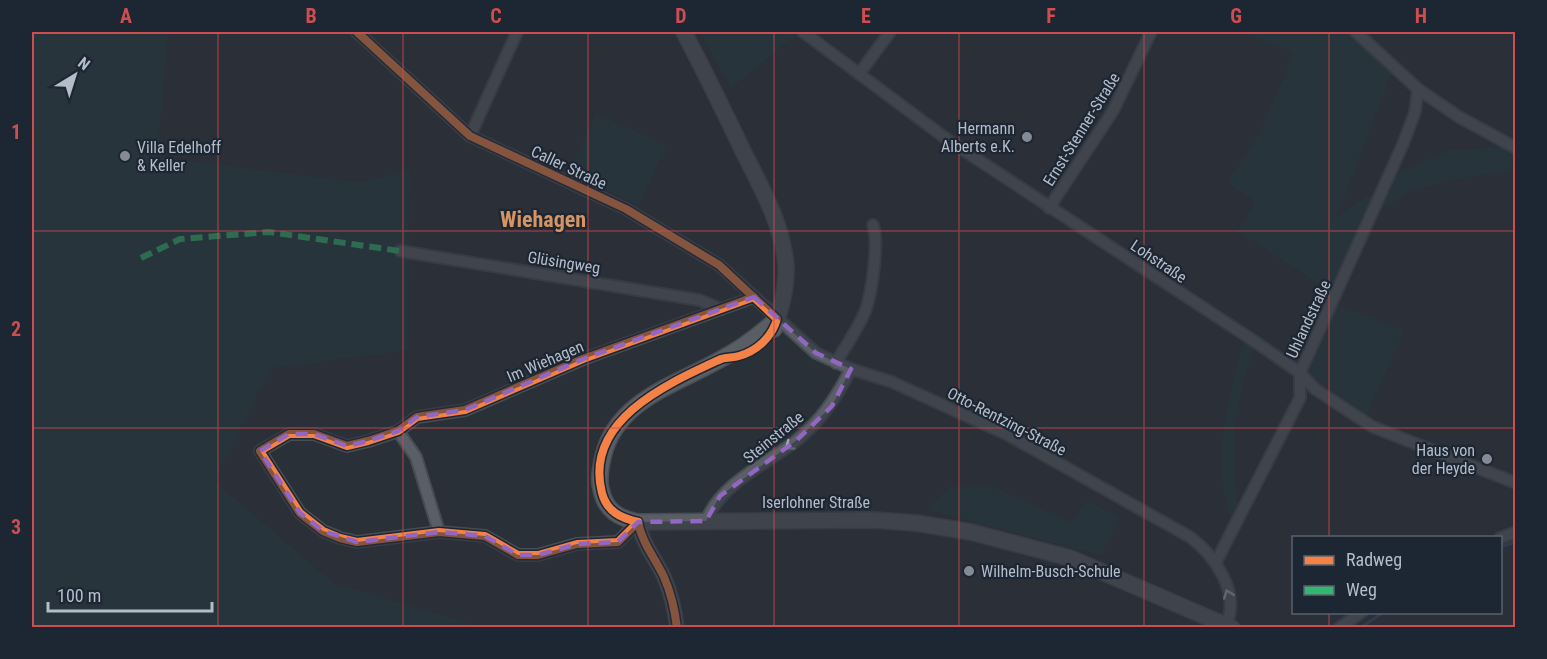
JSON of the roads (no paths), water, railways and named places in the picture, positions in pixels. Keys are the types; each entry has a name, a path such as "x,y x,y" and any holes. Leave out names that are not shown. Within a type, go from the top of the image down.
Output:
{"main road":[{"path":"684,32 756,176 778,228 783,245 786,277 782,305 777,320"},
{"name":"Iserlohner Straße","path":"777,320 724,358 638,404 620,421 608,439 601,468 603,497 615,515 638,522 873,520 916,523 971,532 1070,558 1228,627"}],"street":[{"name":"Caller Straße","path":"357,32 471,136 626,209 719,265 777,320"},
{"path":"471,136 517,32"},
{"name":"Lohstraße","path":"803,32 948,140 1300,373 1315,389 1373,427 1515,483"},
{"path":"859,74 890,32"},
{"name":"Ernst-Stenner-Straße","path":"1049,208 1113,111 1150,32"},
{"path":"1356,32 1418,89 1459,117 1515,148"},
{"name":"Uhlandstraße","path":"1216,562 1300,398 1300,373 1403,144 1415,112 1418,89"},
{"path":"836,363 866,308 873,270 875,232 873,225"},
{"name":"Glüsingweg","path":"400,251 699,300 721,309"},
{"name":"Im Wiehagen","path":"439,532 357,542 323,531 300,513 260,451 289,434 314,434 347,446 398,431 417,417 465,410 583,359 754,297"},
{"name":"Otto-Rentzing-Straße","path":"777,320 816,353 836,363 892,382 1008,435 1190,537 1206,549 1216,562"},
{"name":"Steinstraße","path":"706,520 720,496 797,440 832,406 851,369"},
{"path":"398,431 416,457 439,532 485,536 518,555 538,555 577,544 618,542 638,522 643,538 664,578 675,611 677,627"},
{"path":"1216,562 1232,602 1228,627"},
{"path":"1339,627 1359,614"}],"waterway":[{"path":"1502,546 1516,542"},
{"path":"1360,628 1381,614"}],"place":[{"name":"Hermann Alberts e.K.","path":"1027,137"},
{"name":"Villa Edelhoff & Keller","path":"125,156"},
{"name":"Haus von der Heyde","path":"1487,459"},
{"name":"Wilhelm-Busch-Schule","path":"969,571"}],"district":[{"name":"Wiehagen","path":"543,219"}]}
